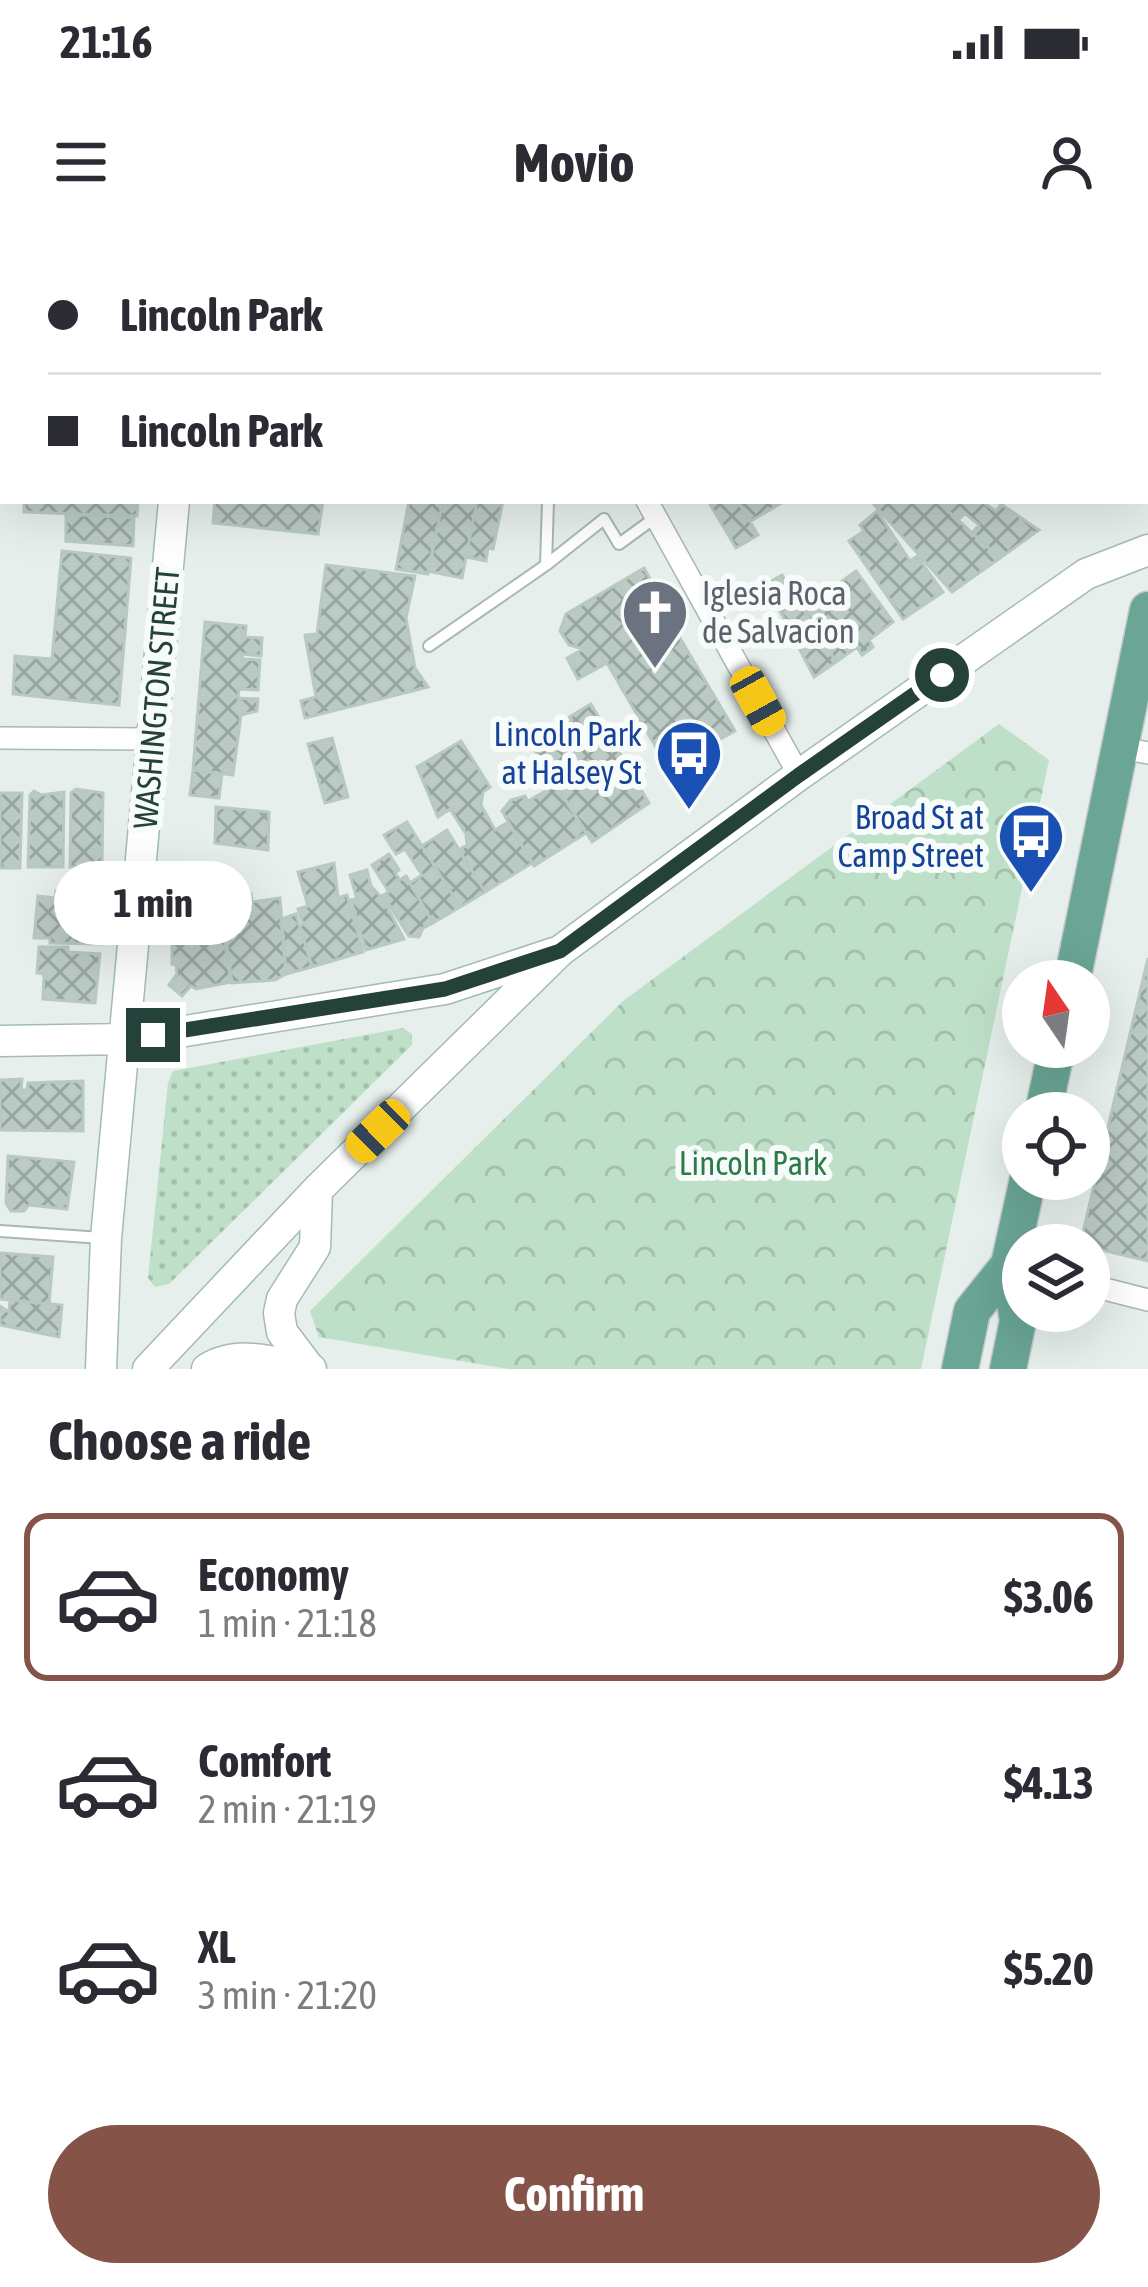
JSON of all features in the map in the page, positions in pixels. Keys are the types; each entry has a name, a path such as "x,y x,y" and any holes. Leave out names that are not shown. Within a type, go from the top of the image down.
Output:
{"main road":[{"name":"WASHINGTON STREET","path":"126,1039 173,504"},
{"path":"148,1369 317,1190 560,951 799,775 1086,574 1148,550"},
{"path":"1078,960 1135,751 1148,613"},
{"path":"0,1041 126,1039 445,989 560,951"},
{"path":"101,1369 106,1238 126,1039"},
{"path":"311,1369 282,1332 279,1313 282,1299 315,1247 317,1190"},
{"path":"960,1369 972,1311 1002,1280"},
{"path":"1008,1369 1016,1332"},
{"path":"207,1369 245,1357 311,1369"}],"street":[{"path":"652,509 799,775"},
{"path":"0,738 152,739"},
{"path":"1110,1290 1148,1300"}],"lane":[{"path":"545,566 548,504"},
{"path":"429,646 604,519 619,544 652,509"},
{"path":"0,1231 106,1238"}],"green space":[{"name":"Lincoln Park","path":"999,724 1049,760 1007,960 1002,960 1002,984 921,1369 508,1369 319,1337 310,1311 623,1001"},
{"path":"403,1028 412,1034 412,1045 169,1284 155,1287 148,1278 173,1071"}],"building":[{"path":"24,504 138,504 137,516 24,512"},
{"path":"215,504 323,504 318,534 213,523"},
{"path":"408,504 442,504 428,574 396,569"},
{"path":"442,504 476,504 462,578 428,571"},
{"path":"476,504 502,504 486,561 466,557"},
{"path":"710,504 740,504 758,535 736,548"},
{"path":"740,504 780,504 751,521"},
{"path":"874,504 940,504 1000,558 952,592"},
{"path":"940,504 986,504 996,511 1001,504 1039,530 1000,558 972,533 979,525 965,513 958,520"},
{"path":"877,511 910,561 917,556 943,592 903,619 849,541 864,531 860,525"},
{"path":"66,514 134,518 133,546 66,541"},
{"path":"62,551 131,558 119,705 13,694 15,656 52,659"},
{"path":"326,565 415,576 406,618 415,668 428,687 305,718 301,701 316,697 305,635 317,634"},
{"name":"Iglesia Roca de Salvacion","path":"644,568 661,606 735,731 668,768 607,663 578,679 567,658 583,649 569,645 560,631 566,614"},
{"path":"856,571 893,622 869,640 873,647 862,655 857,647 836,662 801,605"},
{"path":"782,575 836,662 814,677 766,584"},
{"path":"205,622 246,626 245,637 262,638 261,656 242,654 243,659 260,660 258,690 239,689 238,698 258,699 257,711 241,715 233,775 193,770"},
{"path":"591,704 649,803 592,842 529,741"},
{"path":"332,738 348,797 325,803 308,744"},
{"path":"461,741 490,787 483,792 481,805 495,830 508,822 532,863 485,892 459,850 467,845 466,834 450,809 438,817 417,767"},
{"path":"193,770 222,774 219,798 190,795"},
{"path":"556,785 586,833 534,866 502,811 511,800 525,796 528,801"},
{"path":"76,789 103,793 102,867 70,867 71,793"},
{"path":"34,791 41,795 64,792 63,867 28,867 30,795"},
{"path":"0,793 22,793 20,868 0,868"},
{"path":"216,807 269,812 268,850 215,843"},
{"path":"407,822 460,907 433,923 410,883 422,875 405,849 396,854 384,835"},
{"path":"447,830 485,892 460,907 422,846"},
{"path":"389,854 399,870 395,873 400,880 406,876 433,923 419,937 409,936 383,895 389,892 372,865"},
{"path":"334,863 338,898 347,895 363,952 312,967 300,926 298,909 308,906 298,872"},
{"path":"367,870 371,886 404,939 366,950 351,900 357,899 350,875"},
{"path":"56,891 105,892 102,944 34,938 38,896 55,898"},
{"path":"251,894 252,902 280,898 286,974 275,980 232,983 226,939 233,939 226,924 229,904 245,903 244,895"},
{"path":"207,899 212,925 222,923 231,982 191,986 182,996 169,985 177,974 172,938 186,936 183,903"},
{"path":"296,914 312,967 286,974 281,919"},
{"path":"39,947 100,954 95,1003 43,999 44,974 37,973"},
{"path":"1148,958 1148,1261 1110,1252 1110,1224 1085,1224 1091,1200 1110,1200 1110,1118"},
{"path":"22,1079 21,1090 27,1090 28,1083 83,1081 83,1131 0,1130 0,1080"},
{"path":"8,1156 74,1162 67,1209 29,1205 24,1211 11,1211 6,1203"},
{"path":"0,1253 53,1257 49,1304 0,1299"},
{"path":"10,1300 62,1305 59,1337 0,1325 0,1306 9,1312"}],"place":[{"name":"Iglesia Roca de Salvacion","path":"655,671"},
{"name":"Lincoln Park at Halsey St","path":"689,812"},
{"name":"Broad St at Camp Street","path":"1031,895"}],"route":[{"path":"153,1035 445,989 560,951 942,675"}]}
